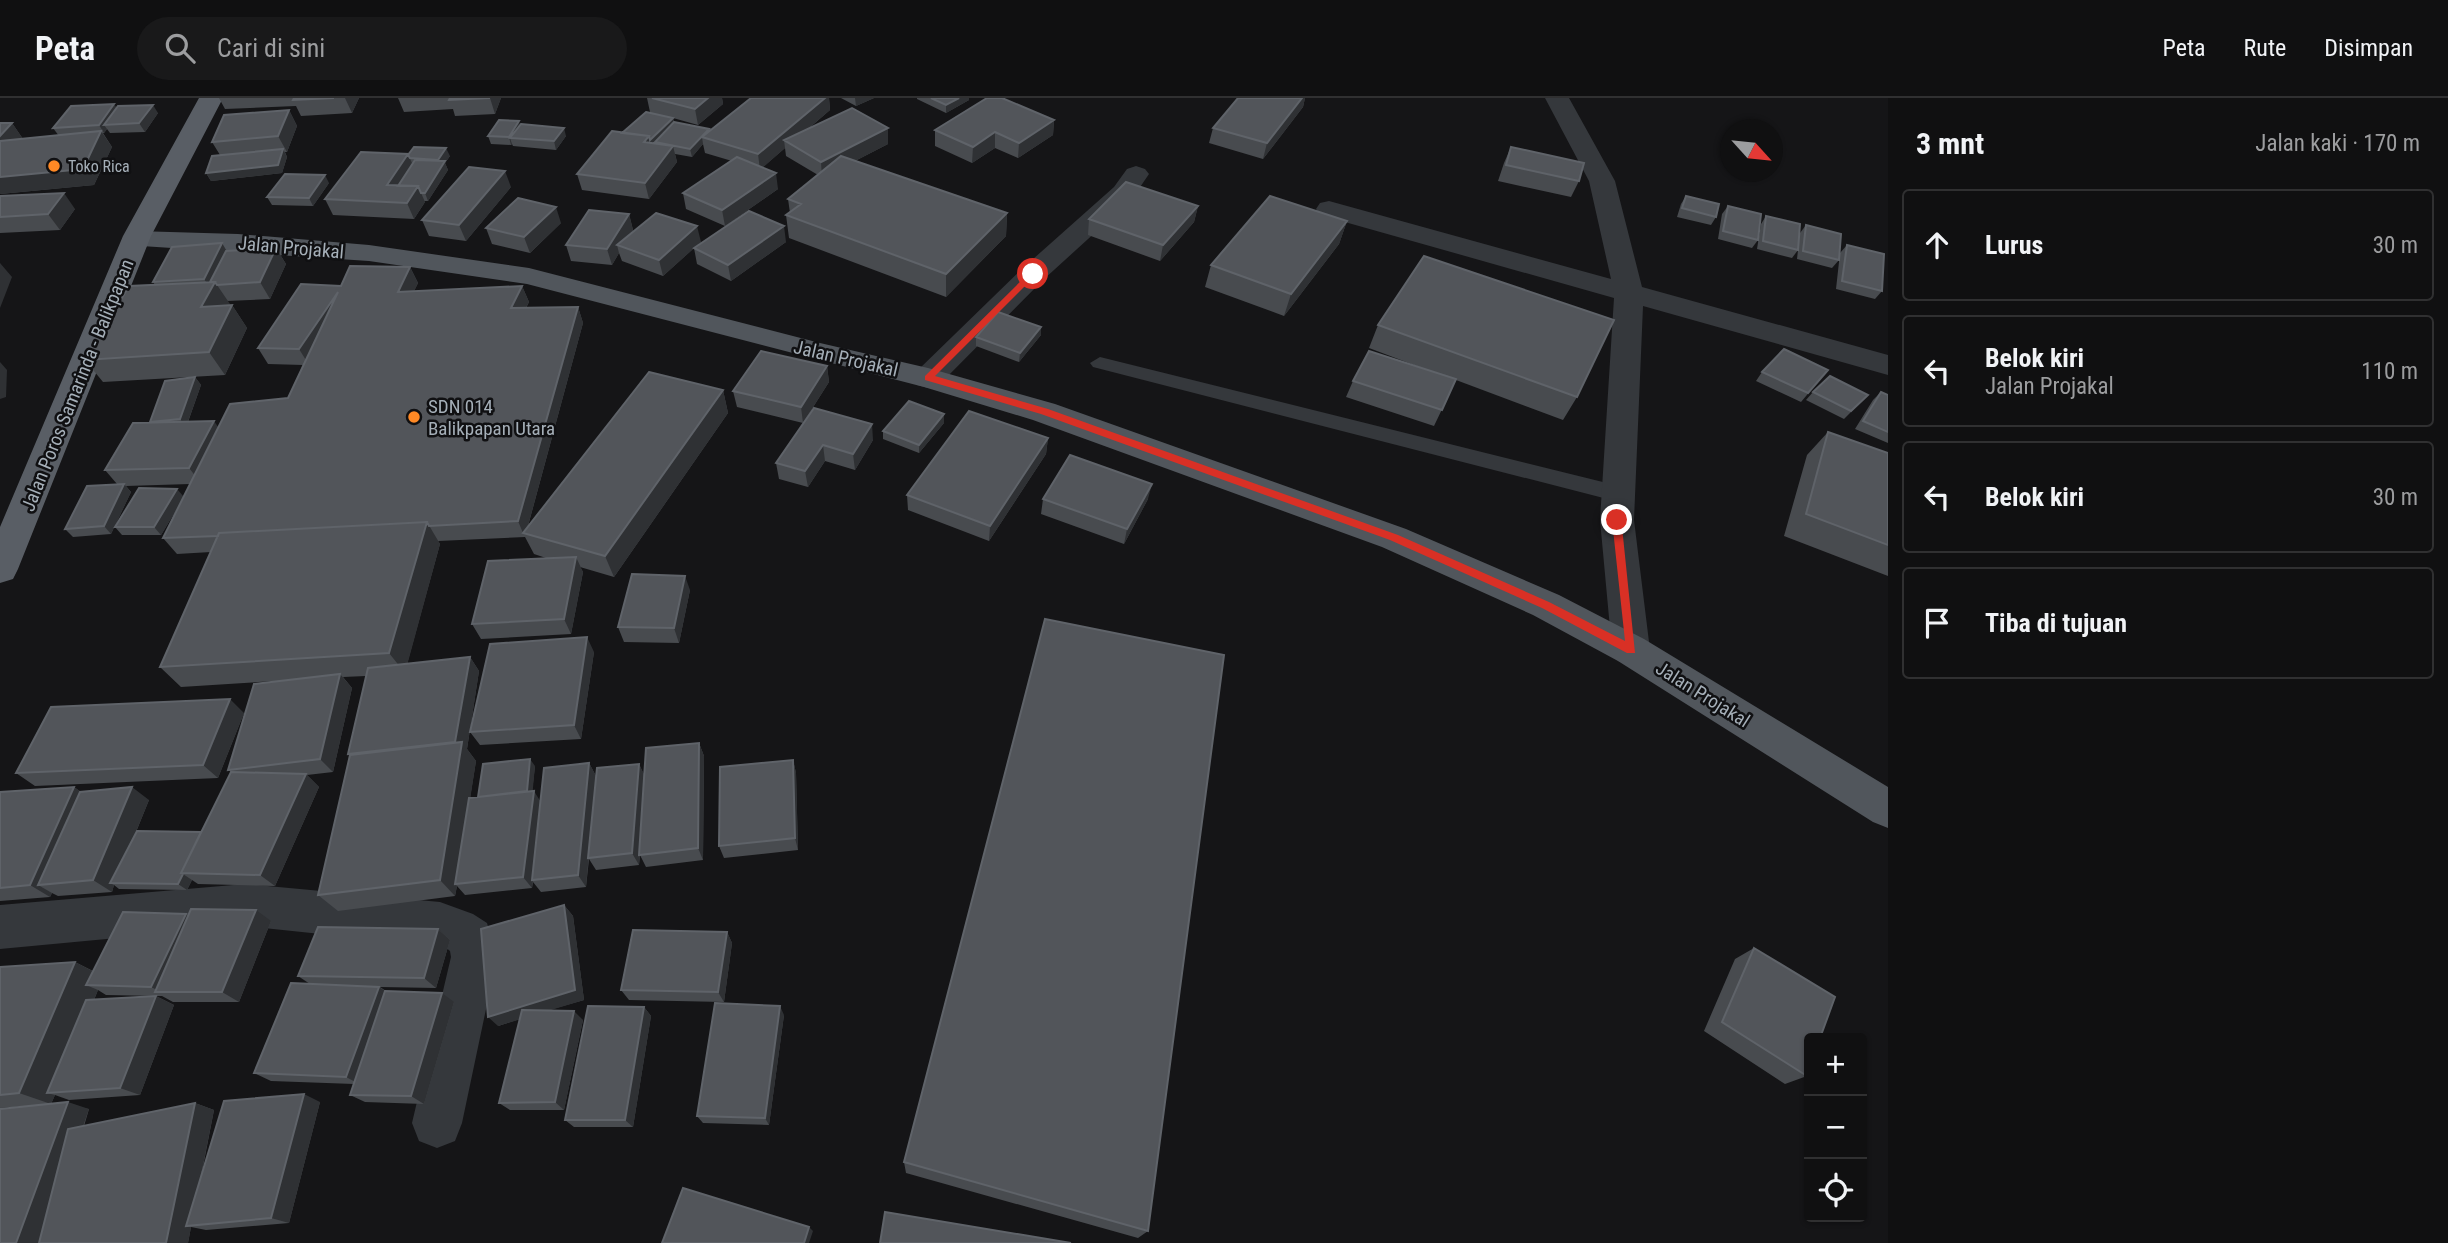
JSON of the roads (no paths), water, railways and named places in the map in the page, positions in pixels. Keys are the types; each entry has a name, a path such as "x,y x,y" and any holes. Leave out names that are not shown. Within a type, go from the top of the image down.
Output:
{"highway":[{"name":"Jalan Poros Samarinda - Balikpapan","path":"0,569 9,529 136,239 211,98"}],"main road":[{"name":"Jalan Projakal","path":"136,239 238,242 369,253 530,276 820,353 928,378 1044,412 1394,538 1546,605 1631,650 1888,809"}],"street":[{"path":"1557,98 1602,181 1629,293 1617,520 1631,650"},
{"path":"928,378 1033,274 1123,193 1136,174"},
{"path":"1329,209 1888,365"},
{"path":"0,927 244,905 457,929 471,939 474,957 437,1123"}],"lane":[{"path":"1100,363 1619,494"}],"place":[{"name":"Toko Rica","path":"54,166"},
{"name":"SDN 014 Balikpapan Utara","path":"414,417"}]}
